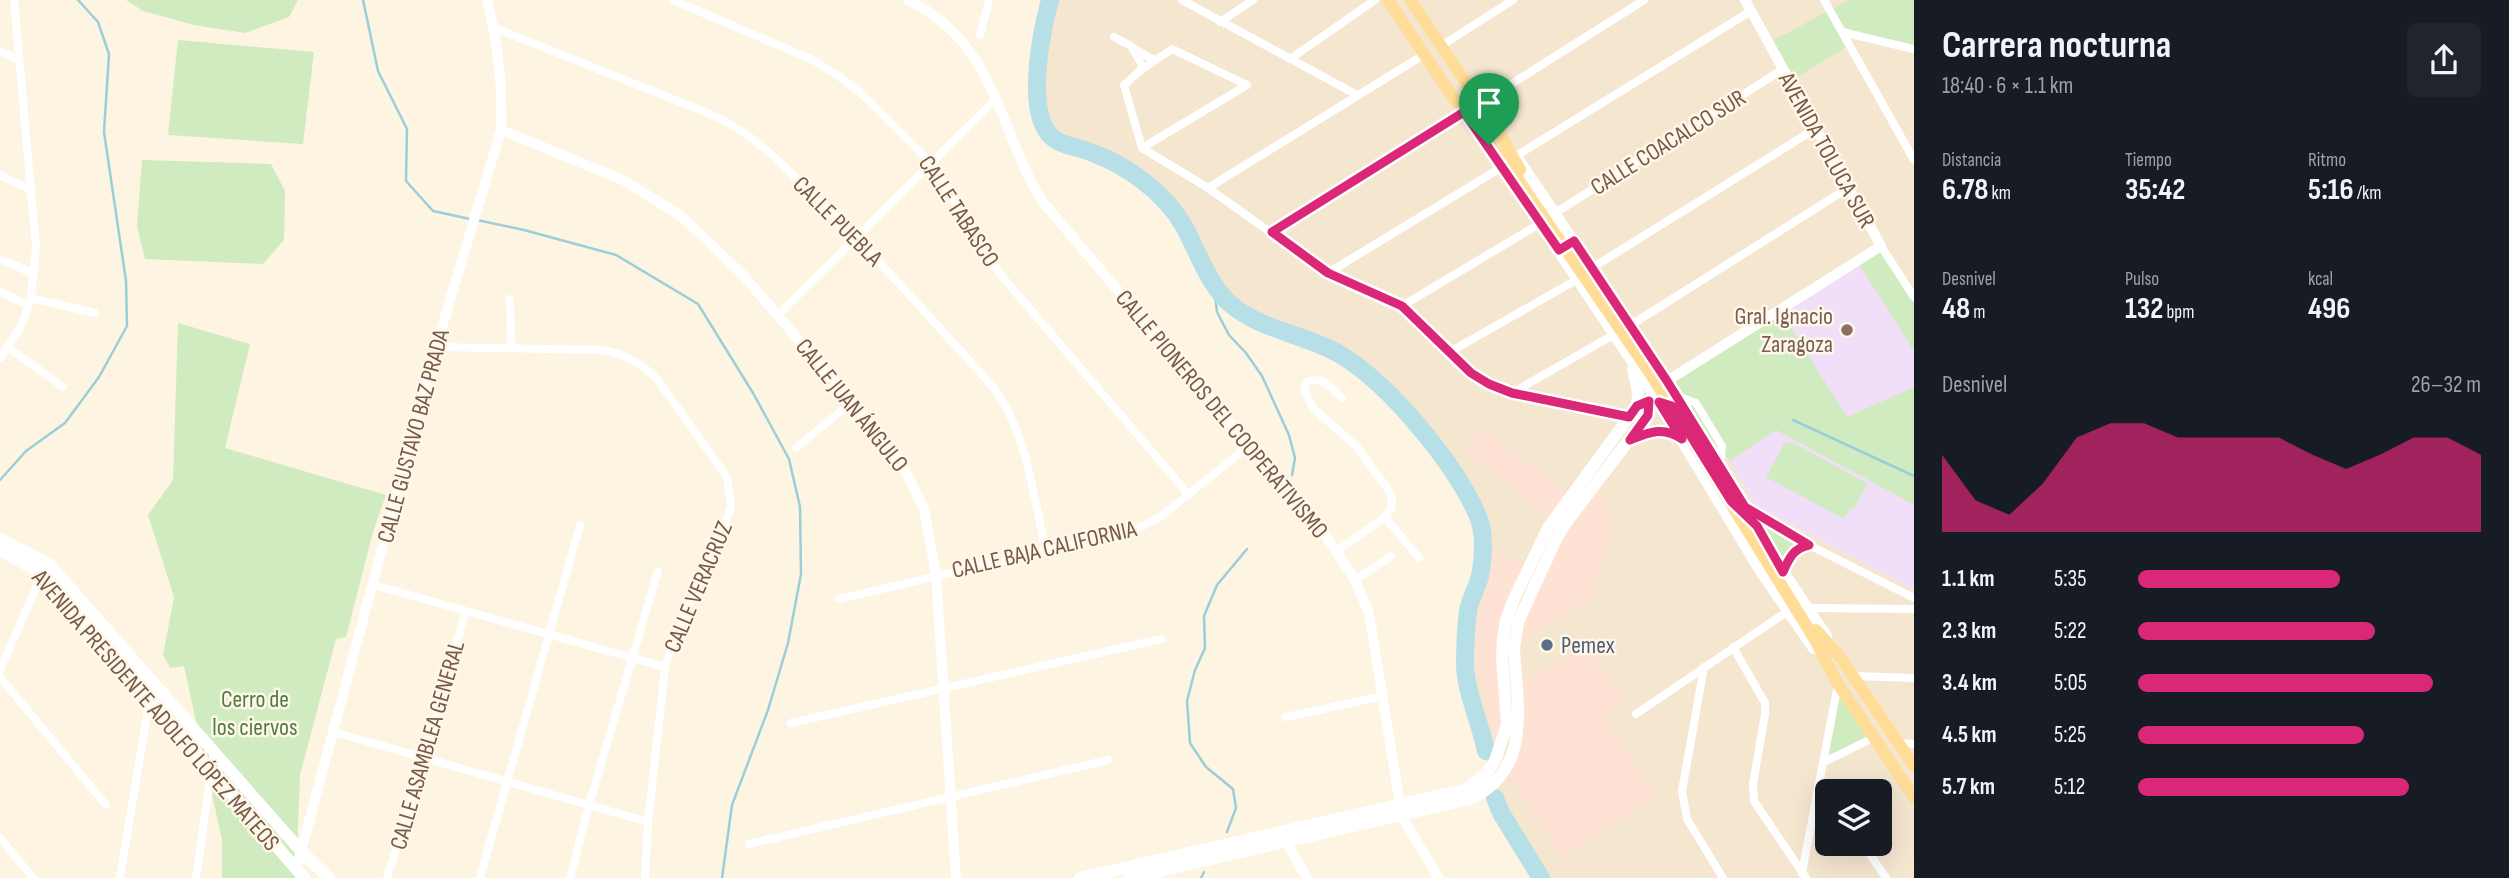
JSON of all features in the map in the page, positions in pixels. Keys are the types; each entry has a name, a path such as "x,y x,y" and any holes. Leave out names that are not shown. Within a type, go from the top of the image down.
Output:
{"main road":[{"path":"1388,0 1489,145 1510,162 1555,213 1676,395 1783,572 1914,766"},
{"path":"1080,878 1126,875 1283,837 1470,799 1485,792 1503,774 1511,758 1519,726 1514,648 1518,622 1544,563 1568,520 1648,415 1626,352 1541,223 1510,162 1498,130 1410,0"},
{"path":"1510,162 1653,368 1816,637 1826,665"},
{"path":"1559,250 1574,241"},
{"path":"1626,352 1645,404 1682,439 1759,568 1914,797"},
{"path":"1401,812 1467,789 1487,773 1495,761 1507,725 1503,639 1506,620 1514,599 1548,528 1645,404 1667,381"},
{"path":"1645,404 1672,406 1731,501 1757,526"},
{"path":"1630,440 1658,430 1668,431 1682,439"},
{"name":"AVENIDA PRESIDENTE ADOLFO LÓPEZ MATEOS","path":"0,538 45,569 152,681 301,851 329,878"},
{"name":"AVENIDA PRESIDENTE ADOLFO LÓPEZ MATEOS","path":"0,550 45,569 149,699 300,874"},
{"path":"1816,637 1840,657"}],"street":[{"path":"0,358 21,327 30,302 36,247 13,0"},
{"name":"CALLE GUSTAVO BAZ PRADA","path":"300,874 301,851 436,347 500,130 502,91 495,28 488,0"},
{"name":"CALLE TABASCO","path":"673,0 813,60 863,95 930,162 1000,274 1189,495"},
{"name":"CALLE PIONEROS DEL COOPERATIVISMO","path":"910,0 925,4 970,49 983,70 1021,162 1042,201 1250,445 1337,551 1355,580 1369,613 1401,812 1439,878"},
{"path":"980,35 989,0"},
{"path":"1182,0 1357,95"},
{"path":"1220,22 1253,0"},
{"path":"1290,59 1375,0"},
{"path":"1441,46 1513,0"},
{"path":"1480,104 1644,0"},
{"name":"AVENIDA TOLUCA SUR","path":"1745,0 1881,246 1914,296"},
{"path":"1824,0 1914,160"},
{"path":"1328,273 1751,11"},
{"name":"CALLE PUEBLA","path":"495,28 739,128 760,143 856,236 994,388 1008,407 1018,431 1046,550"},
{"path":"1842,32 1914,49"},
{"path":"1114,37 1154,60"},
{"path":"1131,46 1142,65 1141,69"},
{"path":"1142,148 1247,85 1172,49 1141,69 1124,85 1142,148 1208,188 1328,273 1402,306 1471,373 1512,393 1645,404"},
{"path":"0,51 19,60"},
{"path":"1208,188 1425,54"},
{"name":"CALLE COACALCO SUR","path":"1555,213 1782,70"},
{"path":"778,315 996,99"},
{"path":"1272,232 1464,112"},
{"path":"1592,268 1815,129"},
{"name":"CALLE JUAN ÁNGULO","path":"500,130 623,180 681,216 717,248 778,315 903,466 924,509 936,575 956,878"},
{"path":"0,175 29,189"},
{"path":"1631,325 1848,188"},
{"path":"1402,306 1541,223"},
{"path":"1667,381 1881,246"},
{"path":"0,259 34,274"},
{"path":"1448,353 1578,279"},
{"path":"0,292 30,302 95,313"},
{"path":"510,299 511,348"},
{"path":"1512,393 1615,334"},
{"name":"CALLE VERACRUZ","path":"436,347 602,350 632,359 657,379 727,477 731,506 726,522 676,634 665,667 648,822 645,878"},
{"path":"9,348 63,387"},
{"path":"1337,551 1385,517 1391,509 1392,498 1356,446 1313,408 1304,390 1307,382 1315,379 1325,381 1342,398"},
{"path":"796,448 852,402"},
{"name":"CALLE BAJA CALIFORNIA","path":"839,599 1135,530 1160,517 1250,445"},
{"path":"1745,507 1809,545 1914,598"},
{"path":"1385,517 1419,558"},
{"path":"480,878 580,525"},
{"path":"1783,572 1792,553 1809,545"},
{"path":"1355,580 1391,556"},
{"path":"0,670 45,569"},
{"path":"570,878 658,572"},
{"path":"374,585 665,667"},
{"path":"1807,608 1914,609"},
{"path":"1636,714 1787,611"},
{"name":"CALLE ASAMBLEA GENERAL","path":"387,878 425,759 465,612"},
{"path":"791,723 1161,639"},
{"path":"1733,648 1765,703 1753,784 1754,801 1804,875"},
{"path":"1704,667 1682,791 1687,819 1723,878"},
{"path":"1854,676 1914,678"},
{"path":"0,677 106,805"},
{"path":"120,878 152,681"},
{"path":"1820,779 1838,684"},
{"path":"1286,717 1383,696"},
{"path":"334,732 648,822"},
{"path":"1824,762 1873,738"},
{"path":"1899,743 1914,744"},
{"path":"196,878 214,751"},
{"path":"749,844 1108,760"},
{"path":"1804,875 1815,809"},
{"path":"1283,837 1307,878"},
{"path":"0,838 33,878"},
{"path":"1871,856 1886,878"}],"shaded area":[{"path":"1050,0 1914,0 1914,878 1541,878 1501,813 1495,798 1465,667 1468,610 1480,576 1483,540 1479,516 1467,495 1411,416 1376,383 1341,355 1243,315 1214,286 1184,225 1162,197 1141,179 1093,153 1056,140 1046,130 1040,110 1039,66"},
{"name":"Gral. Ignacio Zaragoza","path":"1857,261 1914,351 1914,387 1847,417 1780,310"},
{"path":"1482,427 1571,496 1554,520 1465,452"},
{"path":"1776,430 1914,505 1914,590 1755,505 1730,461"},
{"path":"1595,486 1613,522 1592,596 1514,648 1528,598"},
{"path":"1496,550 1529,568 1506,620 1507,713 1498,753 1473,653 1479,607"},
{"path":"1586,643 1625,704 1606,717 1657,797 1562,859 1505,769 1511,758 1517,687"}],"green space":[{"path":"126,0 298,0 289,17 245,33 194,25 143,11"},
{"path":"1849,0 1914,0 1914,49 1843,33 1850,45 1789,82 1768,43"},
{"path":"178,40 314,52 303,144 168,135"},
{"path":"142,160 271,164 285,191 284,240 263,264 145,259 137,226"},
{"path":"1881,246 1914,297 1914,351 1857,261"},
{"path":"1780,310 1847,417 1914,387 1914,505 1776,430 1730,461 1683,407 1667,381"},
{"name":"Cerro de los ciervos","path":"178,323 250,344 225,448 386,495 373,532 346,637 336,639 300,775 296,878 222,878 222,840 184,666 170,668 163,655 174,597 148,515 173,480"},
{"path":"1792,442 1868,484 1853,510 1850,509 1844,519 1766,477 1784,444"},
{"path":"1745,507 1809,545 1800,547 1783,572"},
{"path":"1838,684 1873,738 1824,762"}],"waterway":[{"path":"0,480 26,451 65,423 99,377 127,326 126,281 104,132 109,54 98,22 78,0"},
{"path":"363,0 378,71 407,129 406,181 433,211 470,219"},
{"path":"1050,0 1040,48 1037,84 1041,117 1050,135 1112,162 1149,186 1181,221 1208,275 1227,301 1253,319 1327,348 1360,368 1399,404 1437,448 1467,493 1480,521 1483,544 1480,576 1468,611 1465,664 1470,696 1486,751"},
{"path":"477,220 616,255 698,304 753,393 789,459 800,507 801,574 788,643 768,710 732,805 722,878"},
{"path":"1214,286 1217,312 1229,335 1262,376 1289,435 1295,458 1292,475"},
{"path":"1793,420 1914,476"},
{"path":"1227,832 1236,808 1233,789 1206,767 1190,743 1187,701 1195,670 1205,648 1204,616 1217,585 1247,549"},
{"path":"1495,798 1501,813 1541,878"},
{"path":"1201,878 1204,872"}],"place":[{"name":"Gral. Ignacio Zaragoza","path":"1847,330"},
{"name":"Pemex","path":"1547,645"}],"route":[{"path":"1464,112 1489,145 1559,250 1574,241 1667,381 1745,507 1809,545 1792,553 1783,572 1757,526 1731,501 1672,406 1659,402 1682,439 1668,431 1658,430 1630,440 1648,415 1649,401 1637,406 1629,417 1512,393 1489,384 1448,353 1402,306 1328,273 1272,232 1464,112"}]}
